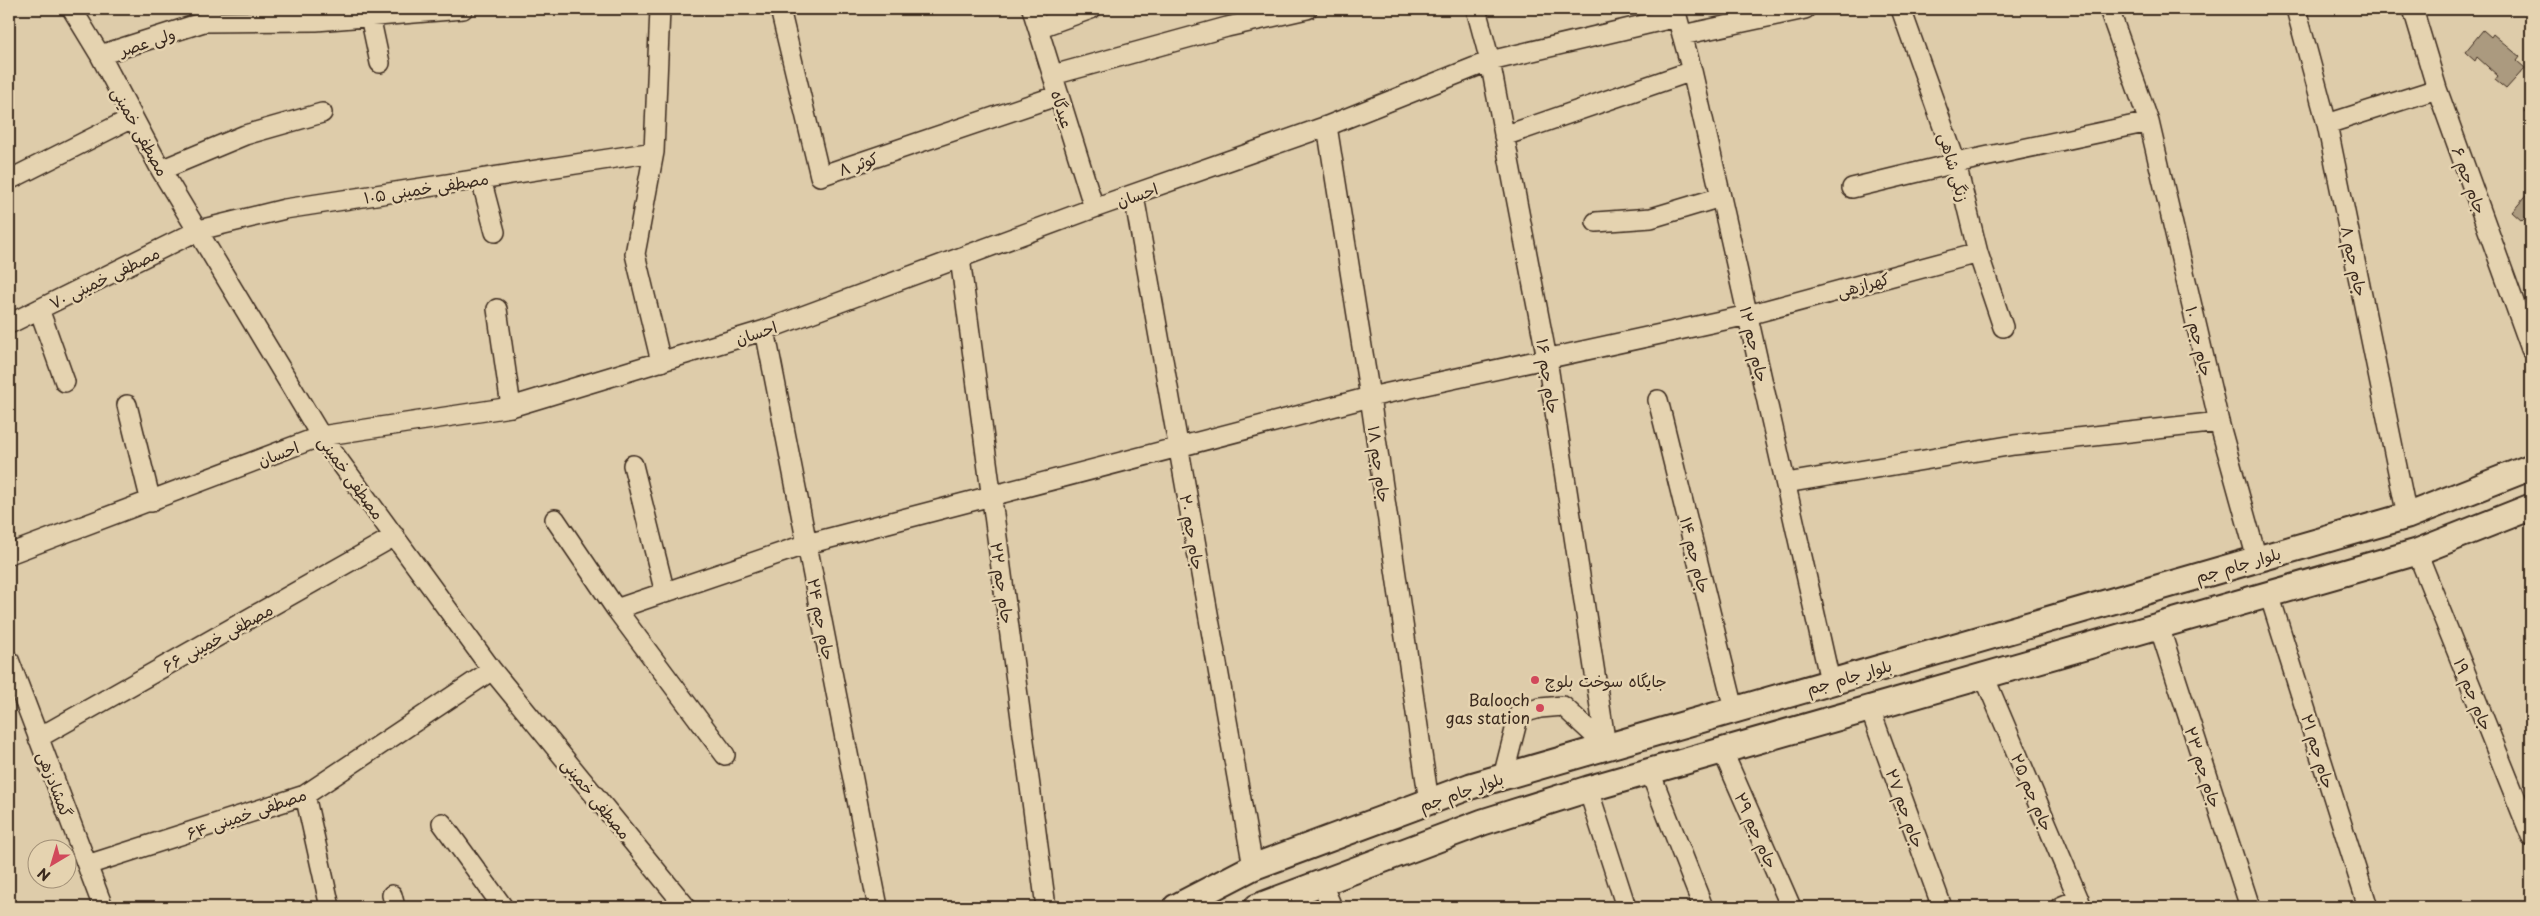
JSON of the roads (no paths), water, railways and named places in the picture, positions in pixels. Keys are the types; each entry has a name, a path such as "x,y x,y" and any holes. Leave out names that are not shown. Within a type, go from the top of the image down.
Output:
{"main road":[{"name":"بلوار جام جم","path":"1176,907 1253,867 1429,802 1503,777 1830,681 2407,516 2531,468"},
{"path":"1253,867 1262,904 1483,822 1588,789 1723,752 2417,552 2531,507"},
{"path":"2257,559 2270,594"}],"street":[{"name":"مصطفی خمینی","path":"72,9 100,56 132,118 162,170 322,436 492,670 686,907"},
{"name":"ولی عصر","path":"100,56 204,22 316,21 463,9"},
{"path":"660,9 654,152 635,254 661,362"},
{"name":"کوثر ۸","path":"780,9 820,176 1059,95"},
{"name":"عیدگاه","path":"1032,9 1094,208"},
{"path":"1038,28 1091,9"},
{"path":"1053,75 1227,27 1307,9"},
{"name":"جام جم ۱۶","path":"1476,9 1490,61 1547,359 1606,746"},
{"path":"1682,36 1805,9"},
{"name":"زنگی شاهی","path":"1901,9 1956,163 1978,253 2003,328"},
{"name":"جام جم ۱۰","path":"2109,9 2149,122 2219,422 2257,559"},
{"name":"جام جم ۸","path":"2296,9 2327,124 2407,516"},
{"name":"جام جم ۶","path":"2413,9 2437,89 2531,349"},
{"name":"احسان","path":"9,554 322,436 511,407 765,330 1094,208 1134,196 1327,126 1490,61 1676,13"},
{"name":"جام جم ۱۲","path":"1676,13 1722,197 1830,681"},
{"path":"370,16 380,63"},
{"path":"1504,136 1692,71"},
{"path":"2327,124 2437,89"},
{"path":"162,170 245,135 322,113"},
{"path":"9,180 132,118"},
{"path":"1852,188 1956,163 2149,122"},
{"name":"جام جم ۱۸","path":"1327,126 1370,397 1429,802"},
{"name":"مصطفی خمینی ۱۰۵","path":"199,230 285,209 654,152"},
{"path":"481,180 495,232"},
{"name":"جام جم ۲۰","path":"1134,196 1253,867"},
{"path":"1596,222 1651,218 1722,197"},
{"name":"مصطفی خمینی ۷۰","path":"9,324 199,230"},
{"name":"کهرازهی","path":"616,609 807,544 1178,447 1370,397 1748,315 1978,253"},
{"name":"جام جم ۲۲","path":"960,258 1046,907"},
{"path":"39,309 65,382"},
{"path":"497,309 511,407"},
{"name":"جام جم ۲۴","path":"765,330 878,907"},
{"name":"جام جم ۱۴","path":"1658,400 1734,709"},
{"path":"127,405 151,502"},
{"path":"1786,483 2014,445 2219,422"},
{"path":"633,465 665,593"},
{"path":"554,519 616,609 725,755"},
{"name":"مصطفی خمینی ۶۶","path":"38,738 395,536"},
{"name":"جام جم ۱۹","path":"2417,552 2531,833"},
{"name":"جام جم ۲۱","path":"2270,594 2368,907"},
{"name":"جام جم ۲۳","path":"2159,626 2250,907"},
{"name":"گمشادزهی","path":"9,660 103,907"},
{"name":"مصطفی خمینی ۶۴","path":"87,865 305,795 492,670"},
{"name":"جام جم ۲۵","path":"1984,676 2081,903"},
{"path":"1503,777 1519,714 1540,708 1563,706 1606,746"},
{"name":"جام جم ۲۷","path":"1870,709 1942,907"},
{"name":"جام جم ۲۹","path":"1723,752 1791,907"},
{"path":"1650,772 1703,907"},
{"path":"1588,789 1626,907"},
{"path":"305,795 330,907"},
{"path":"442,823 503,907"},
{"path":"1320,882 1332,907"},
{"path":"2060,907 2081,903"}],"place":[{"name":"جایگاه سوخت بلوچ","path":"1535,680"},
{"name":"Balooch gas station","path":"1540,708"}]}
